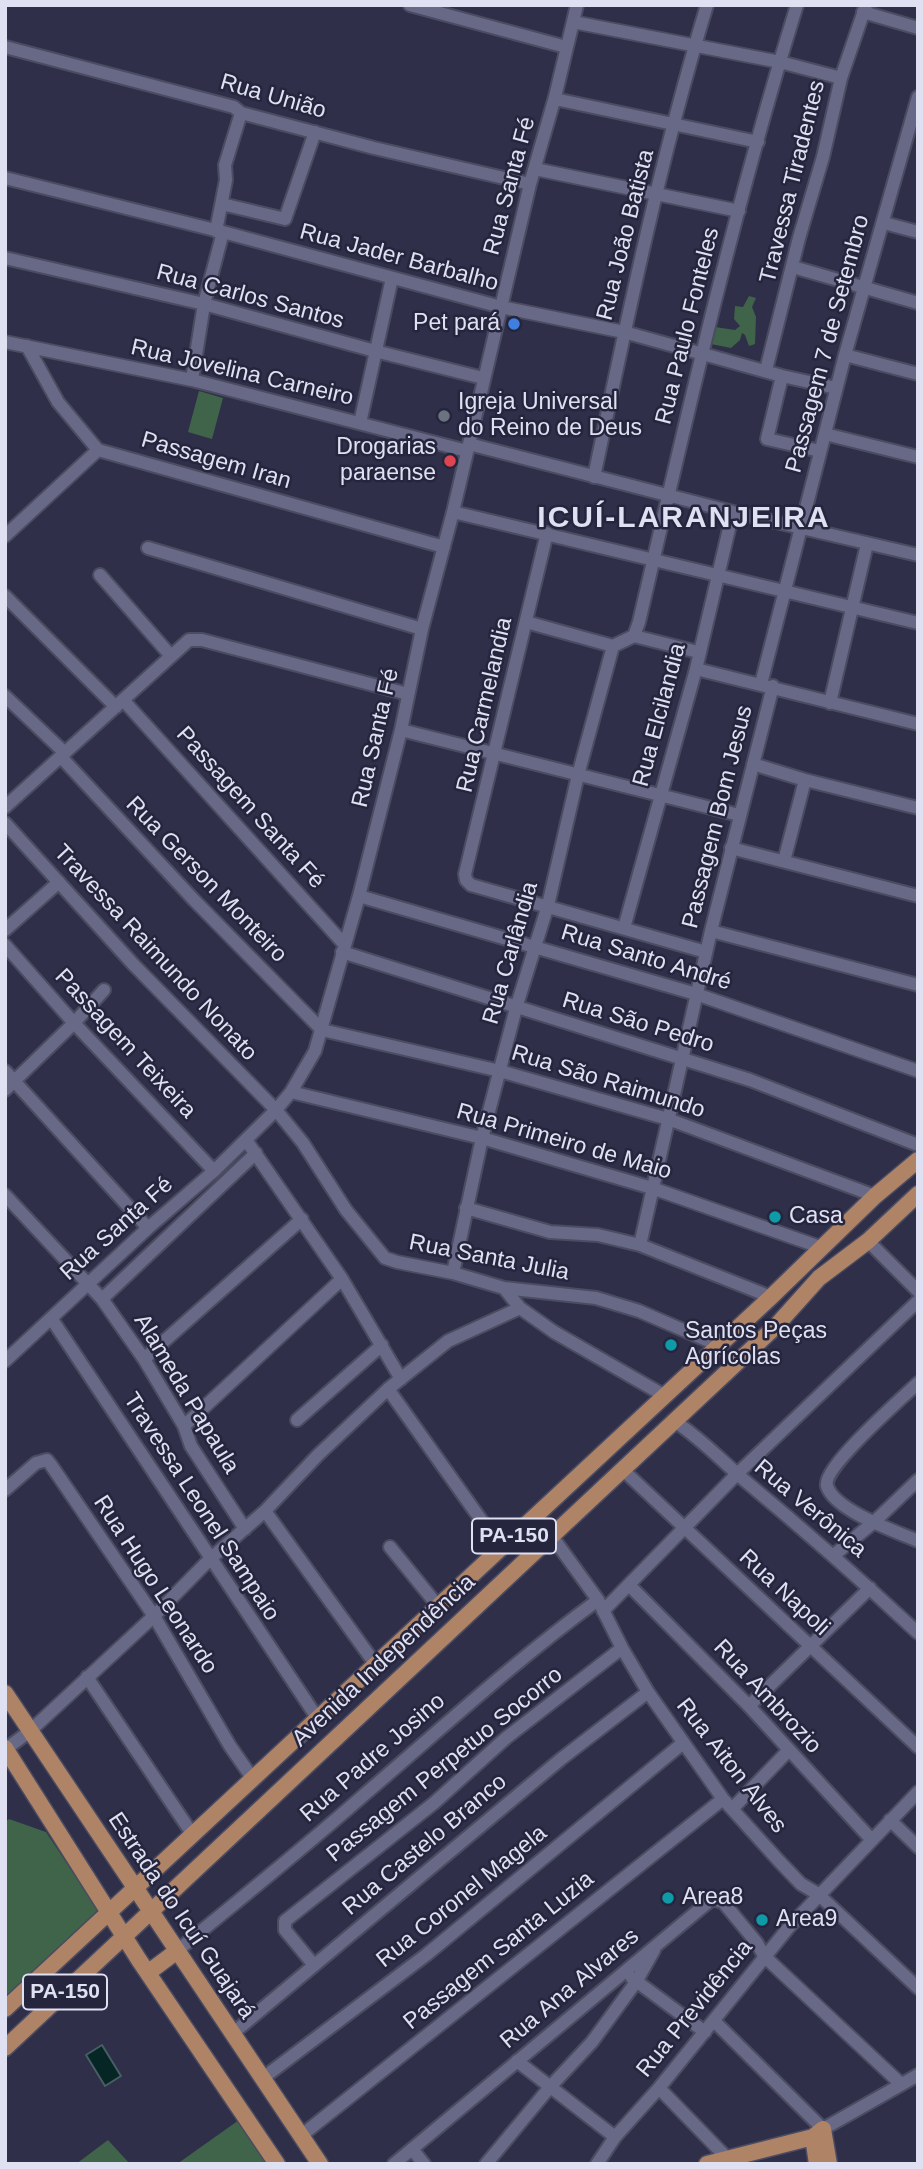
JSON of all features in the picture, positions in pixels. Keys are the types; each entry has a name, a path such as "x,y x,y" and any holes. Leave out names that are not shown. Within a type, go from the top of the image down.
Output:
{"main road":[{"name":"Avenida Independência","path":"5,2009 771,1297 820,1247 918,1160"},
{"name":"Avenida Independência","path":"5,2048 776,1326 819,1278 868,1241 918,1194"},
{"name":"Estrada do Icuí Guajará","path":"5,1693 320,2164"},
{"path":"6,1749 110,1913 277,2164"},
{"path":"277,1756 293,1777"},
{"path":"149,1972 177,1951"},
{"path":"707,2164 818,2133"},
{"path":"817,2164 818,2133"},
{"path":"818,2133 829,2164"}],"street":[{"path":"410,5 566,47"},
{"name":"Rua Santa Fé","path":"5,1361 148,1228 214,1171 276,1110 291,1092 314,1051 359,895 401,730 422,629 453,512 483,377 577,5"},
{"name":"Rua João Batista","path":"594,477 624,332 707,5"},
{"name":"Rua Paulo Fonteles","path":"634,636 702,353 797,5"},
{"path":"864,9 918,28"},
{"name":"Travessa Tiradentes","path":"766,370 799,238 823,158 841,78 864,9"},
{"path":"573,22 780,62 841,78"},
{"name":"Rua União","path":"5,47 234,107 241,113 530,184"},
{"name":"Passagem 7 de Setembro","path":"767,685 784,590 864,287 913,131 918,97"},
{"path":"555,99 758,142"},
{"path":"192,380 204,304 220,231 226,180 225,165 241,113"},
{"path":"222,204 285,219 315,132"},
{"path":"535,169 739,211"},
{"name":"Rua Jader Barbalho","path":"5,178 220,231 501,307 624,332 782,376 836,388"},
{"path":"884,223 918,232"},
{"name":"Rua Carlos Santos","path":"5,258 204,304 375,351 483,377"},
{"path":"793,267 918,303"},
{"path":"360,423 391,278"},
{"name":"Rua Jovelina Carneiro","path":"5,342 192,380 360,423 918,555"},
{"path":"5,536 99,450 58,402 27,346"},
{"path":"845,355 918,374"},
{"path":"782,376 767,439 820,451"},
{"path":"825,434 918,457"},
{"name":"Passagem Iran","path":"99,450 444,547"},
{"path":"453,512 918,623"},
{"name":"Rua Elcilandia","path":"624,928 696,669 733,512"},
{"name":"Rua Carmelandia","path":"547,533 465,874 466,880 471,884 548,905"},
{"path":"830,703 867,544"},
{"path":"148,548 422,629"},
{"path":"100,575 171,656"},
{"name":"Passagem Santa Fé","path":"5,596 120,704 343,948"},
{"path":"526,621 613,646 634,636 698,652"},
{"path":"5,807 189,640 202,640 408,694"},
{"name":"Rua Carlândia","path":"453,1273 482,1138 516,1008 548,905 578,775 613,646"},
{"path":"696,669 918,724"},
{"name":"Passagem Bom Jesus","path":"640,1245 706,952 753,764 767,685"},
{"name":"Rua Gerson Monteiro","path":"5,696 63,755 194,900 321,1030"},
{"path":"401,730 739,815"},
{"path":"753,764 918,808"},
{"path":"784,861 805,780"},
{"name":"Travessa Raimundo Nonato","path":"5,823 133,964 276,1110"},
{"path":"732,848 918,896"},
{"path":"5,930 59,882"},
{"name":"Rua Santo André","path":"359,895 696,995 918,1071"},
{"path":"548,905 706,952"},
{"path":"711,931 918,985"},
{"name":"Passagem Teixeira","path":"5,945 74,1023 214,1171"},
{"name":"Rua São Pedro","path":"343,948 516,1008 750,1080 918,1145"},
{"path":"10,1086 104,990"},
{"name":"Rua São Raimundo","path":"321,1030 500,1071 670,1120 875,1196"},
{"path":"5,1070 10,1086 148,1228"},
{"name":"Rua Primeiro de Maio","path":"291,1092 482,1138 652,1188 820,1247"},
{"name":"Rua Santa Julia","path":"276,1110 303,1143 346,1210 385,1258 504,1287 596,1298 639,1311 718,1345"},
{"path":"246,1140 342,1279 401,1378"},
{"path":"102,1299 256,1153"},
{"name":"Alameda Papaula","path":"5,1195 102,1299 144,1359 184,1426 191,1446 245,1529"},
{"path":"466,1208 550,1233 598,1236 640,1245 771,1297"},
{"path":"144,1359 302,1219"},
{"path":"868,1241 918,1291"},
{"path":"184,1426 342,1279"},
{"path":"504,1287 520,1308 554,1332 665,1396"},
{"name":"Rua Padre Josino","path":"177,1951 553,1632 601,1606 630,1586 737,1474 918,1301"},
{"path":"6,1749 30,1731 154,1616 388,1389 448,1341 520,1308"},
{"name":"Travessa Leonel Sampaio","path":"51,1318 318,1718"},
{"path":"297,1420 382,1345"},
{"path":"918,1383 849,1449 830,1472 827,1480 827,1487 834,1496 857,1516 918,1541"},
{"path":"388,1389 502,1548"},
{"name":"Rua Verônica","path":"673,1420 694,1434 737,1474 834,1555 918,1633"},
{"name":"Rua Hugo Leonardo","path":"5,1490 36,1463 47,1460 154,1616 230,1746 253,1779"},
{"name":"Rua Napoli","path":"622,1469 918,1747"},
{"path":"834,1555 918,1480"},
{"path":"265,1511 376,1664"},
{"name":"Rua Aiton Alves","path":"551,1535 601,1606 648,1692 727,1804 794,1877 807,1889 818,1894 918,1988"},
{"path":"390,1547 438,1606"},
{"name":"Rua Ambrozio","path":"630,1586 749,1706 871,1839"},
{"path":"749,1706 870,1588"},
{"name":"Passagem Perpetuo Socorro","path":"313,1964 285,1930 285,1921 434,1803 516,1730 622,1648"},
{"path":"87,1677 192,1835"},
{"name":"Rua Castelo Branco","path":"232,2034 605,1723 648,1692"},
{"name":"Rua Coronel Magela","path":"263,2078 426,1955 683,1743"},
{"name":"Passagem Santa Luzia","path":"302,2135 727,1804 789,1749"},
{"name":"Rua Previdência","path":"597,2164 615,2137 659,2088 764,1956 818,1894 918,1792"},
{"path":"890,1820 918,1847"},
{"name":"Rua Ana Alvares","path":"394,2164 707,1902 717,1899 723,1902 757,1943 764,1956"},
{"path":"486,2164 550,2087 592,2042 636,1982 658,1943"},
{"path":"764,1956 901,2084"},
{"path":"624,1971 705,2032"},
{"path":"714,2021 818,2133 918,2075"},
{"path":"517,2061 615,2137"},
{"path":"659,2088 728,2159"},
{"path":"412,2149 424,2164"}],"green space":[{"path":"749,296 756,298 752,307 756,317 755,344 749,346 742,333 740,340 731,348 711,344 715,327 735,330 740,326 734,319 735,306 743,307"},
{"path":"199,391 223,398 212,439 188,432"},
{"path":"9,1819 46,1832 98,1910 5,1997 5,1822"},
{"path":"239,2120 267,2164 177,2164"},
{"path":"108,2140 130,2164 76,2164"}],"shaded area":[{"path":"102,2045 121,2076 105,2086 86,2055"}],"place":[{"name":"Pet pará","path":"514,324"},
{"name":"Igreja Universal do Reino de Deus","path":"444,416"},
{"name":"Drogarias paraense","path":"450,461"},
{"name":"Casa","path":"775,1217"},
{"name":"Santos Peças Agrícolas","path":"671,1345"},
{"name":"Area8","path":"668,1898"},
{"name":"Area9","path":"762,1920"}],"district":[{"name":"ICUÍ-LARANJEIRA","path":"684,519"}]}
